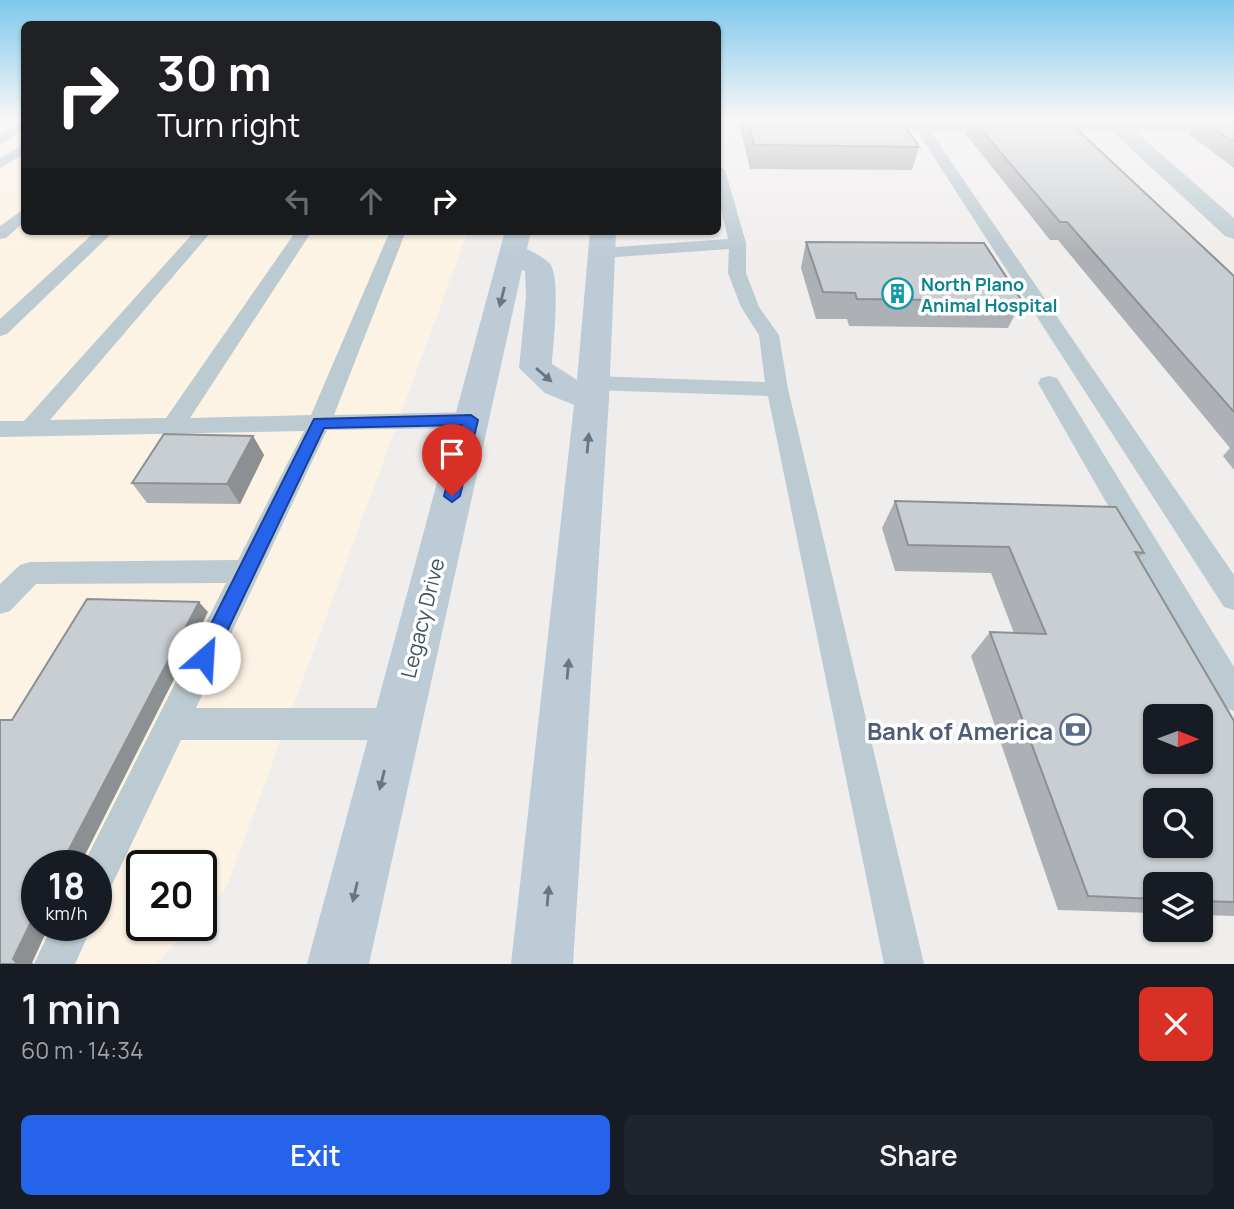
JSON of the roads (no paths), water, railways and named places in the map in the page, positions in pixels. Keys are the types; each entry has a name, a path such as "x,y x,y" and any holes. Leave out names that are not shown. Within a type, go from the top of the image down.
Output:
{"main road":[{"path":"515,242 539,268 541,297 535,368 557,385 593,391"},
{"name":"Legacy Drive","path":"338,964 515,242"},
{"path":"542,964 593,391 603,242"}],"street":[{"path":"1160,164 1234,231"}],"lane":[{"path":"946,164 1234,598"},
{"path":"721,181 738,243 737,273 750,307 769,335 777,389 904,964"},
{"path":"0,234 21,216"},
{"path":"0,331 102,235"},
{"path":"30,428 200,235"},
{"path":"173,425 301,235"},
{"path":"110,850 319,423 396,235"},
{"path":"603,242 738,243"},
{"path":"1049,383 1234,696"},
{"path":"593,391 777,389"},
{"path":"0,429 471,420"},
{"path":"0,603 30,573 247,571"},
{"path":"172,724 396,724"},
{"path":"54,964 66,941"}],"place":[{"name":"North Plano Animal Hospital","path":"898,294"},
{"name":"Bank of America","path":"1076,730"}]}
